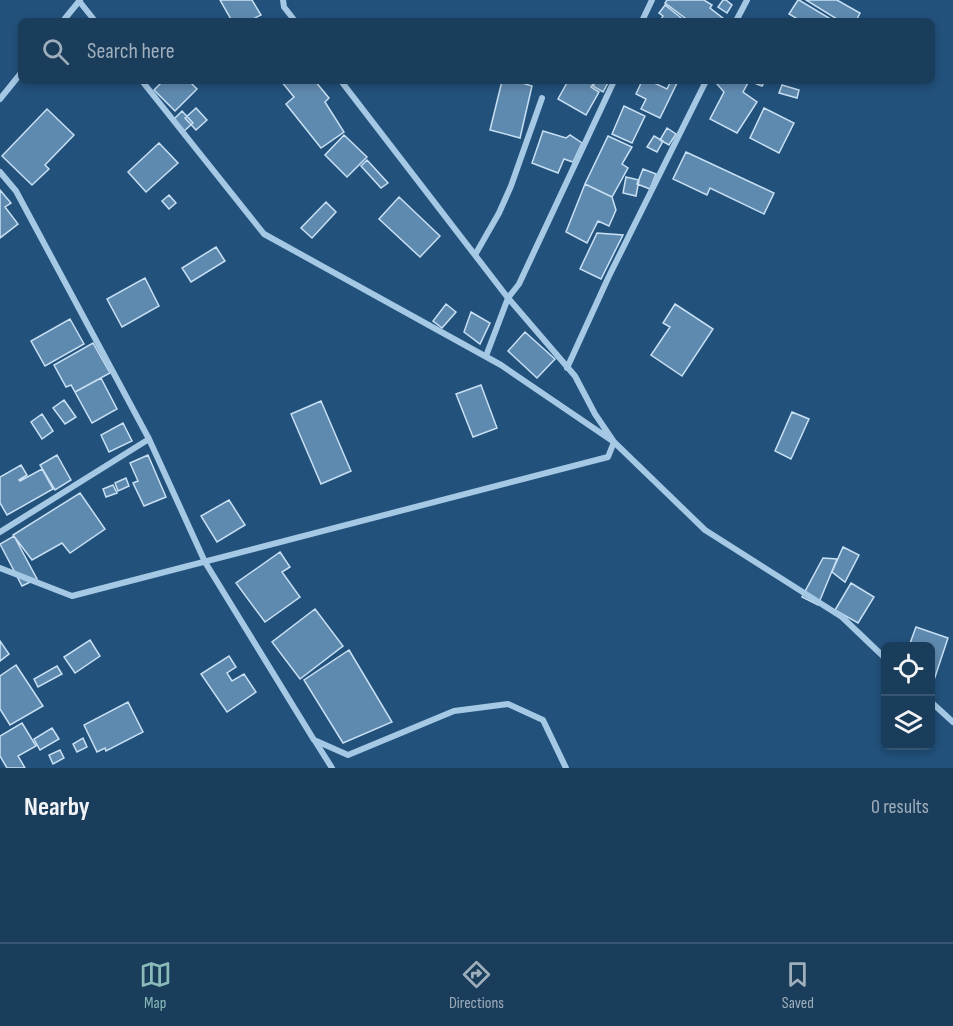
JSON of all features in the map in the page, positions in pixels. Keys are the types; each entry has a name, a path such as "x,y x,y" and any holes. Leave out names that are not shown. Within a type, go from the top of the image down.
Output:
{"street":[{"path":"283,0 284,6 293,18"},
{"path":"643,18 652,0"},
{"path":"738,18 747,0"},
{"path":"65,18 79,1 93,18"},
{"path":"0,99 18,77"},
{"path":"144,84 264,234 486,356 614,442 705,530 842,617 881,655"},
{"path":"343,84 508,298 575,376 614,442"},
{"path":"486,356 508,298 519,284 613,84"},
{"path":"567,368 609,276 705,84"},
{"path":"475,255 499,213 542,98"},
{"path":"0,172 16,191 148,440 205,562 332,768"},
{"path":"0,532 148,440"},
{"path":"0,568 72,596 608,457 614,442"},
{"path":"314,740 348,755 454,711 508,704 543,720 566,768"},
{"path":"935,706 953,722"}],"building":[{"path":"220,0 252,0 261,15 255,18 230,18"},
{"path":"667,0 704,0 712,5 710,8 723,18 685,18 665,3"},
{"path":"723,0 732,5 727,13 718,7"},
{"path":"799,0 829,18 796,18 789,14"},
{"path":"806,0 837,0 860,13 858,18 835,18"},
{"path":"665,5 681,18 662,18 663,16 659,13"},
{"path":"160,84 192,84 197,89 175,111 154,90"},
{"path":"283,84 317,84 329,98 325,102 344,132 321,148 286,104 294,97"},
{"path":"501,84 532,86 520,138 490,130"},
{"path":"566,84 593,84 591,87 599,92 586,115 558,99"},
{"path":"594,84 607,84 603,92 593,86"},
{"path":"641,84 656,84 667,89 670,84 677,84 660,118 641,109 646,99 636,94"},
{"path":"717,84 747,84 743,92 757,102 737,133 710,119 724,92"},
{"path":"782,85 799,90 797,98 779,93"},
{"path":"624,106 645,116 632,143 612,134"},
{"path":"196,108 207,120 196,130 185,118"},
{"path":"764,108 794,123 779,153 750,138"},
{"path":"47,109 74,135 45,165 49,169 32,185 2,156"},
{"path":"182,111 193,123 182,133 172,121"},
{"path":"667,128 676,134 669,145 660,140"},
{"path":"543,131 566,138 570,135 582,143 573,162 564,159 558,173 532,163"},
{"path":"344,135 367,157 347,177 325,155"},
{"path":"608,136 632,147 622,164 628,168 612,197 585,184"},
{"path":"654,136 663,141 657,152 647,147"},
{"path":"159,143 178,163 146,192 128,172"},
{"path":"686,152 774,193 764,214 710,188 707,195 673,179"},
{"path":"367,160 388,183 381,188 361,166"},
{"path":"643,169 656,174 650,189 637,184"},
{"path":"626,177 639,180 636,196 623,193"},
{"path":"585,184 612,197 616,210 609,226 598,221 587,243 566,232"},
{"path":"0,190 11,203 5,207 18,224 0,238"},
{"path":"169,195 176,203 169,209 162,201"},
{"path":"399,197 440,236 420,257 379,219"},
{"path":"326,202 336,212 312,238 301,228"},
{"path":"597,233 623,235 601,279 580,269"},
{"path":"216,247 225,261 191,282 182,268"},
{"path":"145,278 159,306 122,327 107,299"},
{"path":"446,304 456,312 442,328 433,321"},
{"path":"675,304 713,329 682,376 651,355 670,327 663,323"},
{"path":"471,312 490,323 480,344 464,332"},
{"path":"70,319 84,344 45,366 31,341"},
{"path":"525,332 555,359 537,378 508,351"},
{"path":"93,343 110,373 75,392 71,385 66,387 54,365"},
{"path":"101,378 117,409 92,423 75,392"},
{"path":"481,385 497,428 473,437 456,394"},
{"path":"64,400 76,417 65,424 53,408"},
{"path":"321,401 351,471 321,484 291,414"},
{"path":"792,412 809,419 791,459 775,451"},
{"path":"42,414 53,431 42,439 31,422"},
{"path":"123,423 132,441 109,452 101,435"},
{"path":"57,455 71,480 55,490 40,465"},
{"path":"148,455 166,497 144,506 133,483 138,481 130,463"},
{"path":"21,465 27,475 20,481 42,469 53,489 7,515 0,503 0,477"},
{"path":"126,478 129,486 118,491 115,483"},
{"path":"113,485 117,493 106,497 103,489"},
{"path":"80,493 105,529 70,553 62,543 32,560 13,535"},
{"path":"229,500 245,525 217,542 201,516"},
{"path":"14,536 37,579 22,586 0,544"},
{"path":"843,547 859,555 845,582 832,572"},
{"path":"280,552 290,567 282,572 300,597 265,622 236,583"},
{"path":"823,558 837,559 818,605 802,597"},
{"path":"851,583 874,597 858,623 835,610"},
{"path":"315,609 343,646 300,679 272,642"},
{"path":"916,627 948,638 935,677 935,642 910,642"},
{"path":"90,640 100,656 75,673 64,657"},
{"path":"0,641 9,654 0,661"},
{"path":"349,650 392,722 343,743 304,680"},
{"path":"229,656 236,667 227,673 232,681 244,674 256,692 227,712 201,674"},
{"path":"16,665 43,706 10,725 0,709 0,676"},
{"path":"57,666 62,674 38,687 34,679"},
{"path":"128,702 143,732 106,751 105,748 97,752 84,725"},
{"path":"22,723 36,746 18,756 25,768 7,768 0,756 0,736"},
{"path":"52,728 59,739 40,750 34,739"},
{"path":"83,738 87,747 77,752 73,744"},
{"path":"60,750 64,758 53,764 49,755"}]}
